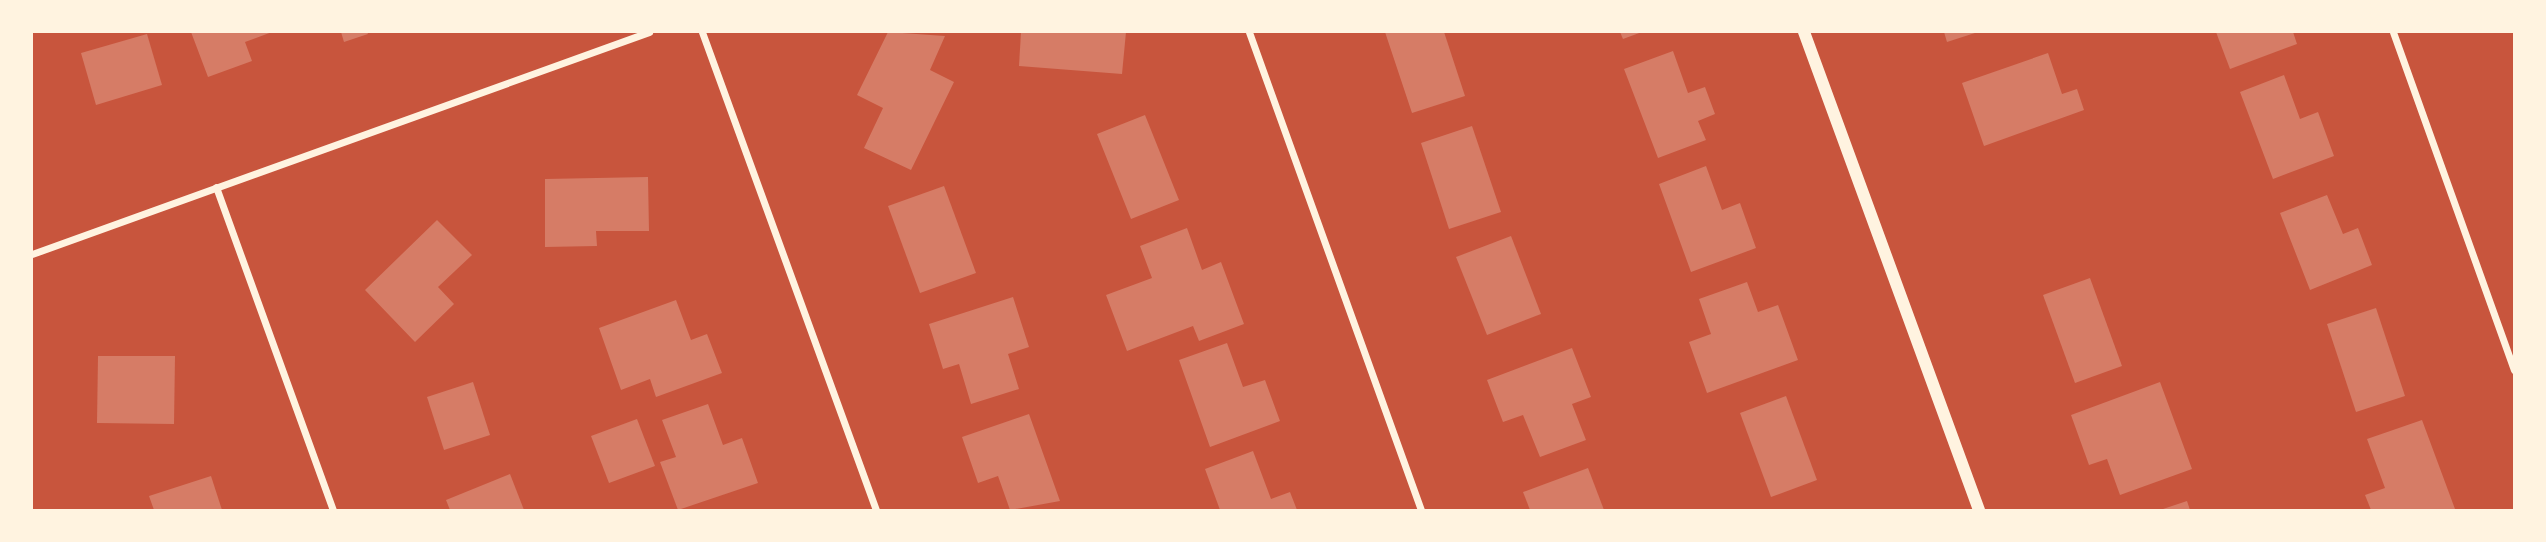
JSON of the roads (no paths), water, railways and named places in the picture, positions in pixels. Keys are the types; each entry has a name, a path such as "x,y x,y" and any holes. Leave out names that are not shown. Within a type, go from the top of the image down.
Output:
{"street":[{"path":"32,254 649,32"},
{"path":"702,32 876,510"},
{"path":"1248,32 1422,510"},
{"path":"1804,32 1979,510"},
{"path":"2393,32 2515,370"},
{"path":"216,187 333,510"}]}
